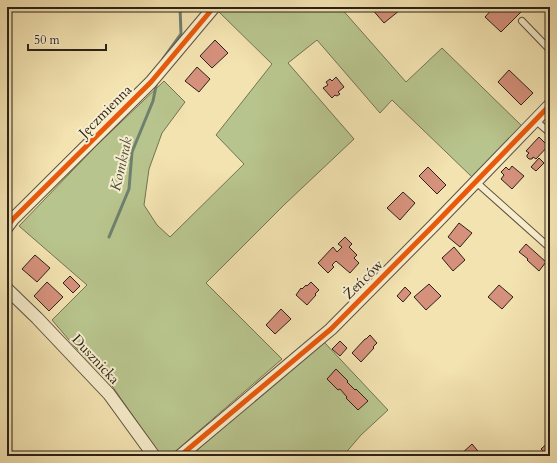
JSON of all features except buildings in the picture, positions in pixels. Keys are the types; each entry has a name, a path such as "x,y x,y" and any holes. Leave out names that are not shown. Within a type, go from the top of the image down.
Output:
{"street":[{"name":"Jęczmienna","path":"7,227 13,219 150,82 214,7"},
{"name":"Żeńców","path":"180,456 330,329 434,225 550,105"},
{"name":"Dusznicka","path":"7,289 37,318 109,394 154,456"}],"lane":[{"path":"522,21 550,50"},
{"path":"536,120 550,133"},
{"path":"476,182 550,248"}],"green space":[{"path":"223,7 340,7 406,82 442,48 524,128 473,178 392,100 380,113 317,40 288,63 354,139 285,204 206,283 282,359 170,456 161,456 110,383 75,347 52,320 87,285 19,226 96,146 164,81 185,102 162,133 149,169 144,205 157,225 170,237 244,164 216,135 272,64 219,12"},
{"path":"324,342 388,410 361,435 343,456 190,456"}],"waterway":[{"name":"Komkrak","path":"163,59 181,34 180,7"},
{"name":"Komkrak","path":"109,237 129,189 132,152 153,101 157,81"}],"cycle path":[{"path":"7,227 13,219 151,82 214,7"},
{"path":"180,456 331,329 550,105"}]}
